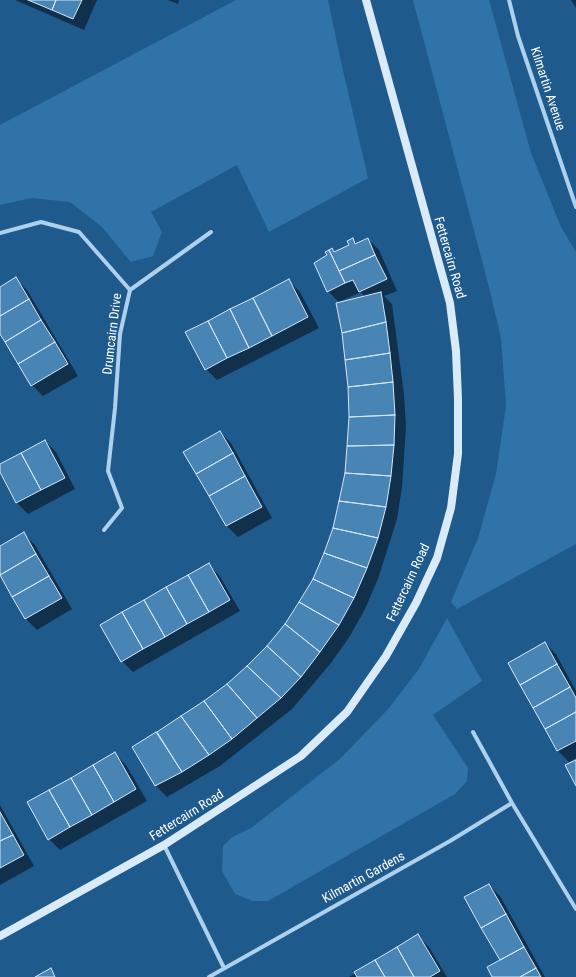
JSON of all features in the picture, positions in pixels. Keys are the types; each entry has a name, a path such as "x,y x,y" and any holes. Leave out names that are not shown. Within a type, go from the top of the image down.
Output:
{"street":[{"name":"Fettercairn Road","path":"0,936 164,845 301,756 347,712 386,656 416,604 437,558 451,508 458,454 456,351 450,304 366,0"},
{"name":"Kilmartin Avenue","path":"509,0 518,36 575,204"},
{"name":"Drumcairn Drive","path":"0,233 41,222 79,232 130,290 120,334 115,408 108,471 122,508 104,530"},
{"path":"130,290 211,232"},
{"path":"473,732 512,803 576,909"},
{"name":"Kilmartin Gardens","path":"209,977 443,845 512,803"},
{"path":"164,845 224,968"}],"shaded area":[{"path":"236,0 328,0 368,178 269,232 237,165 151,212 162,232 153,256 131,262 102,227 70,202 32,198 0,205 0,125"},
{"path":"413,0 489,0 531,153 561,227 576,252 576,544 457,609 451,602 478,538 496,474 506,406 501,338"},
{"path":"447,618 482,681 433,715 468,768 467,781 455,794 268,901 253,901 235,894 222,871 223,846 232,837 251,828 340,759 389,708 419,669"}],"building":[{"path":"28,0 56,0 52,10"},
{"path":"56,0 82,0 73,19 52,10"},
{"path":"353,238 355,244 368,238 375,255 339,271 329,250 332,248 334,252 349,245 347,241"},
{"path":"329,250 345,283 327,292 314,263 327,255 325,252"},
{"path":"375,255 387,279 359,292 353,280 345,283 339,271"},
{"path":"16,277 29,299 0,316 0,287"},
{"path":"289,279 308,317 272,336 253,298"},
{"path":"381,292 386,322 342,333 336,303"},
{"path":"253,298 272,336 249,348 230,309"},
{"path":"29,299 41,320 5,342 0,334 0,316"},
{"path":"230,309 249,348 227,358 208,321"},
{"path":"41,320 55,342 18,364 5,342"},
{"path":"208,321 227,358 205,370 185,332"},
{"path":"386,322 390,353 345,360 342,333"},
{"path":"55,342 68,364 31,386 18,364"},
{"path":"390,353 393,382 348,387 345,360"},
{"path":"393,382 395,415 349,417 348,387"},
{"path":"395,415 394,445 347,446 349,417"},
{"path":"220,431 233,453 196,474 183,452"},
{"path":"45,440 65,478 41,490 21,453"},
{"path":"394,445 391,476 345,473 347,446"},
{"path":"21,453 41,490 16,503 0,472 0,464"},
{"path":"233,453 245,476 209,496 196,474"},
{"path":"345,473 391,476 386,507 339,501"},
{"path":"245,476 262,507 226,526 209,496"},
{"path":"339,501 386,507 378,538 333,528"},
{"path":"333,528 378,538 367,568 324,553"},
{"path":"24,532 36,554 0,575 0,546"},
{"path":"324,553 367,568 354,598 313,579"},
{"path":"36,554 49,576 12,597 0,575"},
{"path":"209,563 230,600 209,612 188,575"},
{"path":"188,575 209,612 187,624 166,587"},
{"path":"49,576 62,598 25,619 12,597"},
{"path":"313,579 354,598 339,625 299,602"},
{"path":"166,587 187,624 165,637 144,600"},
{"path":"144,600 165,637 143,649 122,612"},
{"path":"299,602 339,625 320,652 285,624"},
{"path":"122,612 143,649 121,662 100,625"},
{"path":"285,624 320,652 301,677 267,646"},
{"path":"545,642 557,664 520,685 508,663"},
{"path":"267,646 301,677 281,698 247,666"},
{"path":"557,664 570,687 533,708 520,685"},
{"path":"247,666 281,698 257,718 227,684"},
{"path":"227,684 257,718 232,739 204,701"},
{"path":"570,687 576,698 576,712 545,729 533,708"},
{"path":"204,701 232,739 209,755 181,716"},
{"path":"576,712 576,741 557,751 545,729"},
{"path":"181,716 209,755 182,772 157,732"},
{"path":"156,732 182,772 155,786 132,747"},
{"path":"115,752 136,789 114,802 93,765"},
{"path":"576,760 576,786 565,765"},
{"path":"93,765 114,802 92,815 71,778"},
{"path":"71,778 92,815 70,827 49,790"},
{"path":"49,790 70,827 48,840 27,802"},
{"path":"0,812 13,835 0,841"},
{"path":"13,835 24,855 0,868 0,841"},
{"path":"489,884 506,914 481,928 464,897"},
{"path":"506,914 524,947 500,960 481,928"},
{"path":"418,934 440,971 430,977 414,977 397,947"},
{"path":"397,947 414,977 385,977 375,960"},
{"path":"524,947 536,968 520,977 492,977 487,967"},
{"path":"375,960 385,977 357,977 354,972"},
{"path":"51,968 55,977 35,977"},
{"path":"536,968 541,977 520,977"}]}
